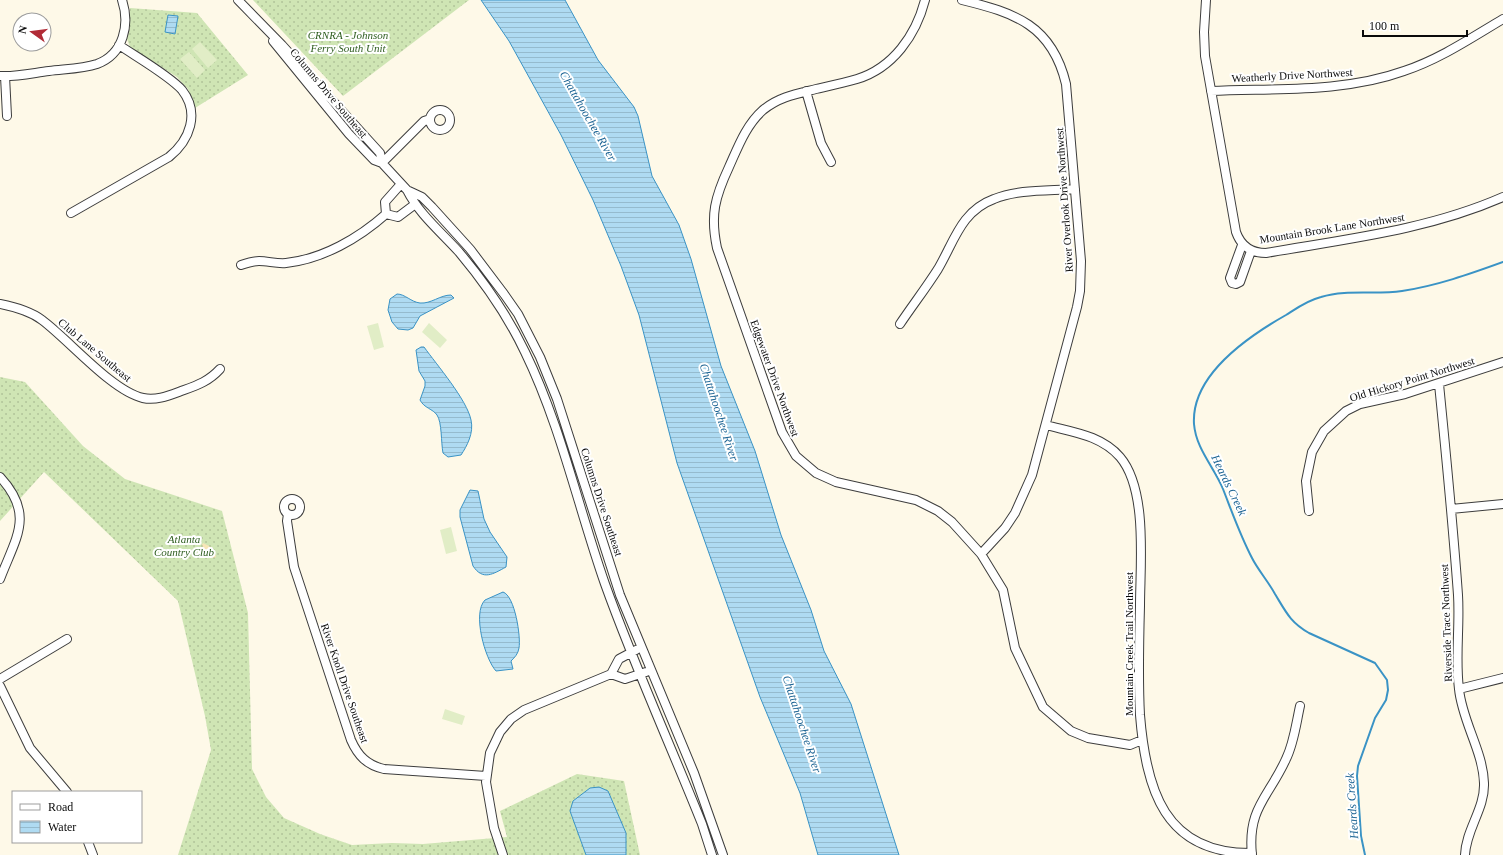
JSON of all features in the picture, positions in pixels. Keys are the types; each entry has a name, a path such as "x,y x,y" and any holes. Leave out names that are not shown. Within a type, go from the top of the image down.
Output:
{"street":[{"path":"7,116 2,76 89,66 106,59 119,45 125,32 126,20 122,0"},
{"name":"Columns Drive Southeast","path":"238,0 266,31 282,45 380,154 382,163 404,187 414,205 458,251 487,287 514,330 543,393 560,438 605,583 702,824 712,855"},
{"name":"Edgewater Drive Northwest","path":"925,0 913,31 903,46 889,61 858,79 792,94 777,101 762,111 750,124 719,188 713,215 713,232 717,248 782,432 796,456 816,473 836,482 900,495 925,503 952,522 980,554 1003,590 1015,648 1043,708 1071,731 1088,738 1130,745 1142,740"},
{"name":"River Overlook Drive Northwest","path":"962,0 996,8 1020,18 1040,35 1055,54 1066,84 1081,262 1080,291 1032,475 1022,500 1005,528 980,554"},
{"path":"1206,0 1205,44 1211,91 1236,232 1242,245 1230,278 1232,283 1236,284 1240,282 1251,251"},
{"name":"Weatherly Drive Northwest","path":"1211,91 1338,85 1371,80 1403,72 1429,61 1456,48 1503,19"},
{"path":"71,213 169,157 180,148 188,136 191,107 181,89 119,45"},
{"path":"806,91 821,143 831,162"},
{"path":"382,163 424,121 430,119"},
{"path":"386,214 385,202 404,187"},
{"name":"Columns Drive Southeast","path":"404,187 422,197 470,249 508,299 532,341 552,385 620,595 694,773 723,855"},
{"path":"900,324 938,269 960,225 978,207 992,199 1007,194 1076,189"},
{"name":"Mountain Brook Lane Northwest","path":"1242,245 1251,251 1266,252 1388,232 1441,219 1503,197"},
{"path":"386,214 398,217 414,205"},
{"path":"241,265 258,261 275,264 286,263 315,257 353,238 386,214"},
{"name":"Club Lane Southeast","path":"0,304 24,310 41,319 117,385 133,395 142,398 165,397 206,381 220,369"},
{"name":"Old Hickory Point Northwest","path":"1309,511 1305,485 1308,463 1317,441 1331,423 1346,411 1360,404 1405,394 1503,362"},
{"name":"Riverside Trace Northwest","path":"1439,384 1458,596 1457,662 1459,689 1466,721 1482,767 1484,782 1481,805 1470,830 1465,855"},
{"name":"Mountain Creek Trail Northwest","path":"1046,425 1088,436 1108,446 1120,458 1134,490 1140,527 1139,690 1142,740 1156,795 1164,812 1175,826 1196,841 1213,849 1233,853 1252,854"},
{"path":"0,477 15,495 21,517 17,536 0,579"},
{"path":"1451,509 1503,504"},
{"name":"River Knoll Drive Southeast","path":"288,514 287,522 294,567 351,740 358,754 369,763 384,769 486,776"},
{"path":"0,679 66,640"},
{"path":"504,855 494,828 486,787 486,776 492,746 500,732 511,719 532,706 611,674 620,659 641,648"},
{"path":"611,674 625,679 651,670"},
{"path":"1459,689 1503,678"},
{"path":"0,686 30,748 66,791"},
{"path":"1252,854 1251,833 1254,816 1286,759 1300,706"},
{"path":"88,843 93,855"}],"green space":[{"name":"CRNRA - Johnson Ferry South Unit","path":"253,0 469,0 343,96"},
{"path":"130,8 197,13 248,75 195,108 188,89 177,77 130,47 127,39 130,28"},
{"path":"200,42 217,60 208,68 192,49"},
{"path":"189,52 205,70 197,78 180,59"},
{"path":"378,323 384,347 374,350 367,326"},
{"path":"429,323 447,340 440,348 422,332"},
{"name":"Atlanta Country Club","path":"0,377 25,382 83,446 125,479 222,511 248,613 252,769 266,797 284,818 320,834 352,845 392,843 423,844 507,837 500,811 577,774 624,781 640,855 178,855 211,750 205,716 178,601 44,472 0,521"},
{"path":"451,527 457,551 446,554 440,530"},
{"path":"445,709 465,716 462,725 442,719"}],"sand":[{"path":"203,543 211,547 216,556 215,558 209,556 205,552 202,545"}],"water":[{"name":"Chattahoochee River","path":"481,0 565,0 598,60 634,107 638,116 652,176 679,225 691,259 721,366 755,451 781,535 811,610 824,651 851,704 899,855 818,855 800,793 760,697 677,463 639,315 621,266 593,200 561,135 509,41"},
{"path":"168,15 178,16 175,34 165,32"},
{"path":"397,294 403,295 420,303 428,302 447,295 451,295 454,298 420,316 413,328 408,330 398,329 392,322 388,310 390,299"},
{"path":"424,347 458,393 471,420 471,434 461,455 448,457 443,453 439,418 420,400 425,386 425,381 419,371 416,350"},
{"path":"470,490 478,491 484,519 490,532 507,557 506,567 488,575 484,575 477,571 473,566 460,517 460,510"},
{"path":"503,592 511,601 514,609 518,627 519,648 517,654 511,661 513,669 496,671 484,647 480,625 480,615 481,606 485,600"},
{"path":"599,787 608,791 626,833 626,855 586,855 570,811 573,801 590,788"}],"waterway":[{"name":"Heards Creek","path":"1365,855 1361,836 1357,776 1358,766 1375,718 1386,700 1388,690 1387,680 1375,663 1309,633 1297,625 1286,611 1252,558 1223,489 1198,442 1194,424 1196,406 1202,389 1225,359 1256,334 1307,302 1316,298 1341,293 1392,292 1415,289 1453,279 1503,262"}]}
